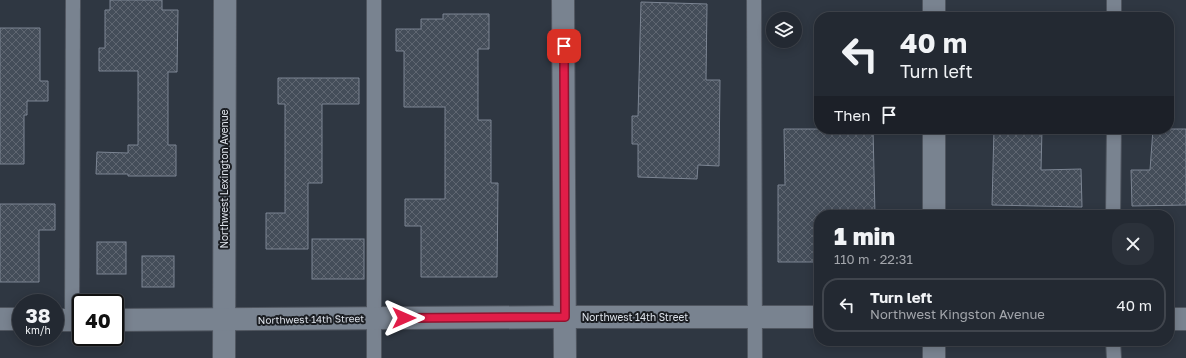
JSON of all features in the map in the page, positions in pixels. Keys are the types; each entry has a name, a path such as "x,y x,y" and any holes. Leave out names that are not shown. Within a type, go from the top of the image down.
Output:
{"street":[{"name":"Northwest Lexington Avenue","path":"224,358 225,0"},
{"path":"563,0 565,358"},
{"path":"934,0 934,12"},
{"path":"934,134 934,210"},
{"name":"Northwest 14th Street","path":"124,320 814,317"},
{"path":"0,319 12,319"},
{"path":"1174,319 1186,319"},
{"path":"934,346 934,358"}],"lane":[{"path":"69,320 73,0"},
{"path":"374,0 374,358"},
{"path":"754,0 755,358"},
{"path":"1114,0 1114,12"},
{"path":"1113,210 1114,134"},
{"path":"1114,346 1114,358"}],"building":[{"path":"110,0 162,0 162,10 178,10 177,72 168,72 168,145 176,145 176,176 96,174 97,152 128,153 128,145 138,145 138,71 99,71 99,48 105,48 105,10 110,10"},
{"path":"641,2 707,4 706,80 720,80 719,166 698,165 697,179 638,177 638,144 632,144 632,116 638,116"},
{"path":"443,14 489,14 489,49 478,49 478,120 491,120 491,183 498,183 497,277 421,277 421,226 405,226 405,199 445,199 445,107 404,107 404,51 396,51 396,29 421,29 421,19 443,19"},
{"path":"0,28 40,28 40,81 48,81 48,101 27,101 27,115 24,115 24,164 0,164"},
{"path":"278,78 359,78 359,104 322,104 322,183 308,183 308,249 266,249 266,213 285,213 285,104 278,104"},
{"path":"784,129 814,129 814,134 873,134 875,210 814,210 814,262 778,262 778,185 785,185"},
{"path":"1174,129 1186,129 1186,205 1132,206 1131,170 1150,170 1153,134 1174,134"},
{"path":"994,134 1042,134 1041,170 1081,169 1082,207 992,205"},
{"path":"0,204 55,204 55,230 39,230 39,282 0,282"},
{"path":"312,239 364,239 364,279 312,279"},
{"path":"97,242 126,242 126,274 97,274"},
{"path":"142,256 174,256 174,287 142,287"}],"route":[{"path":"404,318 565,317 564,46"}]}
